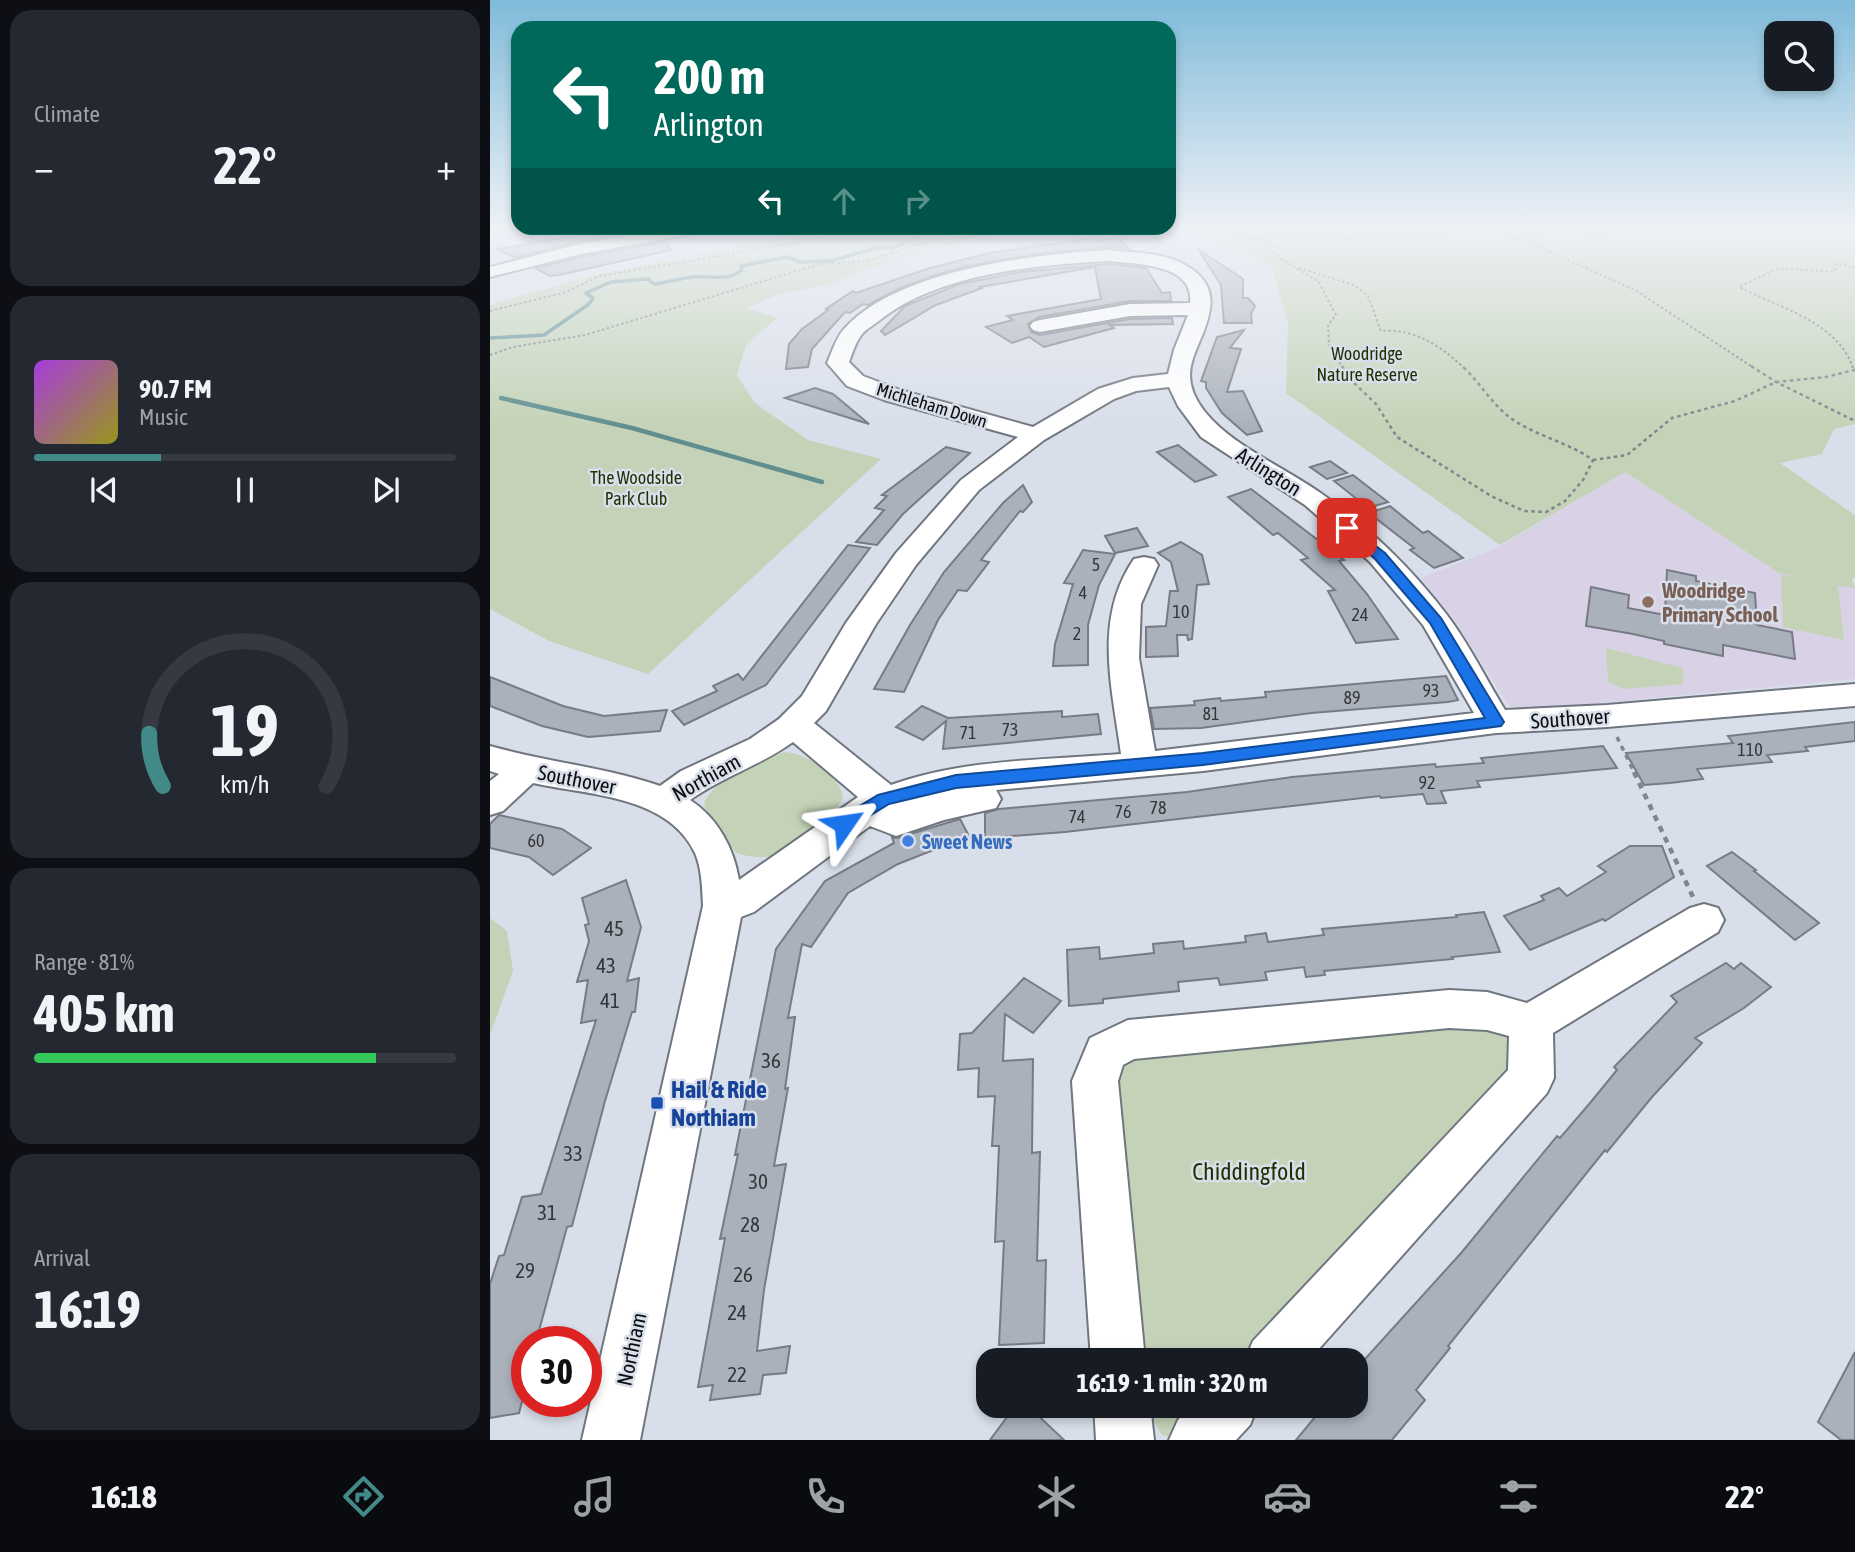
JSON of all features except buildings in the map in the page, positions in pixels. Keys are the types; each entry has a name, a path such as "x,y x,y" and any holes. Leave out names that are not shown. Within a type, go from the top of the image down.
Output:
{"street":[{"name":"Michleham Down","path":"911,295 886,306 847,337 839,350 838,363 855,381 892,395 1036,435"},
{"name":"Michleham Down","path":"1200,295 1201,309"},
{"path":"1040,326 1130,310 1201,309 1182,349 1178,379"},
{"name":"Northiam","path":"611,1440 723,906 720,877 713,852 702,834 685,817 663,802 693,780 762,747 791,727 814,703 861,623 906,559 970,485 1036,435 1106,394 1133,385 1178,379"},
{"name":"Arlington","path":"1178,379 1188,404 1209,432 1314,500 1380,556 1409,587 1442,630 1496,722"},
{"path":"1140,764 1123,658 1126,604 1144,565"},
{"name":"Southover","path":"791,727 803,732 878,802 886,818 896,822 1020,785 1140,764 1203,759 1496,722 1607,716 1855,695"},
{"name":"Southover","path":"490,758 526,769 631,790 663,802"},
{"name":"Southover","path":"1020,785 1183,782 1198,777 1205,770 1203,759"},
{"path":"490,802 526,769"},
{"path":"723,906 740,901 878,802"},
{"path":"1117,1348 1094,1080 1106,1052 1128,1040 1449,1009 1487,1011 1531,1023 1704,920"},
{"path":"1283,1348 1531,1078 1531,1023"},
{"path":"1123,1418 1125,1440"},
{"path":"1198,1440 1218,1418"}],"path":[{"path":"490,311 553,295"},
{"path":"490,355 513,347 585,335 712,295"},
{"path":"1326,295 1336,314 1328,324 1329,345 1350,379 1376,404 1397,437 1490,496 1524,511 1546,512 1565,501 1583,480 1592,460"},
{"path":"1367,295 1381,331 1399,328 1417,334 1478,382 1503,413 1547,439 1580,450 1592,460 1627,455 1672,418 1735,401 1776,382 1826,377 1854,370 1852,357 1829,332 1755,295"},
{"path":"1644,295 1776,382 1855,421"},
{"path":"1607,716 1704,920"}],"shaded area":[{"name":"Woodridge Primary School","path":"1624,472 1779,573 1855,588 1855,679 1524,710 1509,706 1452,616 1421,578 1499,547"}],"green space":[{"name":"The Woodside Park Club","path":"524,295 776,295 747,308 777,318 746,345 737,375 755,403 808,440 881,459 648,674 549,641 490,609 490,305"},
{"name":"Woodridge Nature Reserve","path":"1280,295 1855,295 1855,424 1834,429 1822,454 1780,463 1855,515 1855,578 1852,579 1855,588 1838,586 1844,640 1783,627 1781,575 1797,577 1779,573 1625,472 1500,545 1286,393 1288,324"},
{"path":"1606,648 1683,668 1683,684 1623,689 1608,681"},
{"path":"787,752 813,761 829,773 843,797 839,805 813,832 783,852 764,857 736,853 706,811 704,802 719,784 740,769 763,758"},
{"path":"490,918 507,931 513,971 490,1035"},
{"name":"Chiddingfold","path":"1399,1022 1512,1028 1523,1055 1263,1348 1137,1348 1114,1064 1132,1052"},
{"path":"1151,1418 1198,1418 1179,1438 1162,1435"}],"waterway":[{"path":"490,338 544,335 589,304 593,298 589,295"},
{"path":"501,398 632,428 822,482"}],"place":[{"name":"Woodridge Primary School","path":"1648,602"},
{"name":"Sweet News","path":"908,841"},
{"name":"Hail & Ride Northiam","path":"657,1103"}],"route":[{"path":"844,824 884,799 956,781 1203,759 1496,722 1436,621 1380,556 1347,528"}]}
